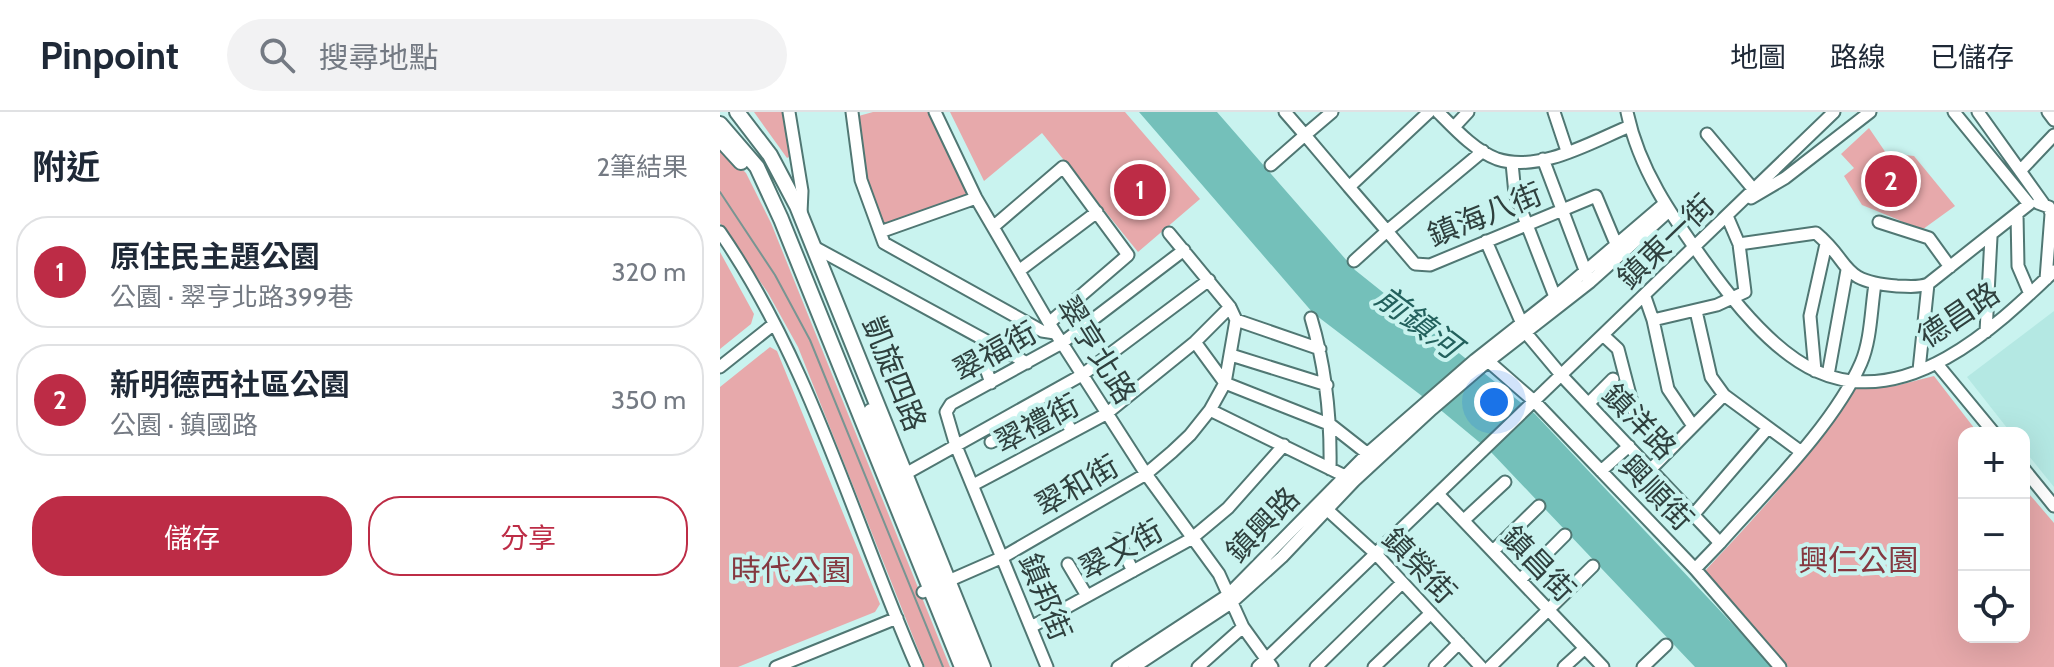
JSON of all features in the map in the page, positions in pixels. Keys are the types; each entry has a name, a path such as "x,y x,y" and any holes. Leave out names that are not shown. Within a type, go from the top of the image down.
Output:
{"street":[{"name":"凱旋四路","path":"728,112 764,158 796,225 936,587 962,667"},
{"name":"凱旋四路","path":"737,112 770,155 801,214 907,473 936,587 952,667"},
{"path":"789,112 802,191 801,214"},
{"path":"852,112 861,180 884,243 1042,331 1055,333 1128,255 1063,167 993,227"},
{"name":"翠亨北路","path":"935,112 976,198 1055,333 1146,474 1219,574 1243,627 1265,665"},
{"path":"1285,112 1387,231 1354,261"},
{"path":"1271,165 1332,112"},
{"path":"1349,187 1429,112"},
{"path":"1438,112 1483,151 1512,163 1543,159 1630,126"},
{"path":"1454,127 1468,112"},
{"path":"1554,112 1567,151"},
{"name":"德昌路","path":"1627,112 1644,166 1666,208 1732,300 1780,346 1815,371 1852,380 1897,377 1937,364 1986,332 2050,275"},
{"name":"鎮東一街","path":"1438,494 1834,112"},
{"path":"1740,204 1785,178 1870,112"},
{"path":"1954,112 2029,204"},
{"path":"1965,127 1976,112 2049,207 2050,275"},
{"path":"2048,112 2054,120"},
{"name":"凱旋四路","path":"720,124 757,167 936,587 983,667"},
{"path":"1707,134 1754,190"},
{"path":"2020,171 2054,135"},
{"name":"凱旋四路","path":"720,139 749,171 774,222 973,667"},
{"name":"鎮海八街","path":"1483,151 1387,231 1415,264 1422,267 1596,196 1619,250"},
{"path":"1543,159 1588,277"},
{"path":"1512,163 1515,194 1557,302"},
{"path":"880,232 976,198"},
{"path":"1739,244 1811,232 1819,235 1847,270 1865,282 1917,287 1928,284 2029,204 2043,203"},
{"path":"1481,363 1588,277 1666,208"},
{"path":"1020,270 1097,212"},
{"path":"2017,214 2018,266 2030,294"},
{"path":"1653,320 1696,311 1732,300 1745,292 1739,244 1727,216"},
{"path":"1879,222 1929,238 1950,267"},
{"path":"720,232 774,324 834,454 917,667"},
{"path":"1169,233 1230,307 1236,320 1320,349"},
{"path":"1986,332 1991,237"},
{"name":"鎮洋路","path":"1486,241 1523,328 1562,376 1720,543"},
{"path":"1815,371 1810,316 1826,244"},
{"path":"816,248 1027,363"},
{"name":"翠福街","path":"946,412 951,404 1027,363 1055,333 1184,250"},
{"path":"1828,375 1847,270"},
{"path":"907,473 1082,375 1209,280"},
{"path":"1695,569 1832,413 1863,356 1875,284"},
{"path":"1919,370 1928,284"},
{"path":"1645,297 1668,389 1693,426"},
{"name":"翠禮街","path":"973,485 1106,414 1195,342 1230,307"},
{"path":"1696,311 1711,377 1724,395 1800,451"},
{"path":"1311,318 1327,385 1331,425 1330,469"},
{"name":"翠和街","path":"936,587 1003,557 1146,474 1190,435 1210,410 1225,383 1236,320"},
{"path":"720,367 774,324"},
{"path":"1604,336 1618,349 1635,414"},
{"path":"1195,342 1225,383 1331,425 1372,457"},
{"path":"980,352 991,383"},
{"path":"1231,355 1327,385"},
{"name":"鎮興路","path":"1134,667 1230,599 1282,557 1349,478 1481,363"},
{"name":"興順街","path":"1481,363 1533,404 1601,471 1695,569 1749,636 1780,667"},
{"path":"1937,364 1989,427"},
{"path":"1589,403 1613,379"},
{"path":"1651,469 1724,395"},
{"path":"991,442 1059,408 1072,432"},
{"path":"1210,410 1349,478"},
{"name":"鎮邦街","path":"946,412 956,446 1047,667"},
{"path":"1694,514 1768,428"},
{"name":"翠文街","path":"1031,627 1191,539 1228,508 1284,445"},
{"path":"1601,471 1629,446"},
{"path":"2030,476 2054,506"},
{"path":"1464,520 1505,482"},
{"path":"1265,665 1438,494"},
{"name":"鎮昌街","path":"1438,494 1603,667"},
{"name":"鎮榮街","path":"1323,506 1376,554 1481,667"},
{"path":"1493,551 1539,506"},
{"path":"1520,580 1565,535"},
{"path":"1117,539 1133,571"},
{"path":"1068,564 1087,596"},
{"path":"1490,667 1593,566"},
{"path":"1316,667 1402,583"},
{"name":"鎮興路","path":"1118,667 1230,599"},
{"path":"1374,667 1431,613"},
{"path":"776,667 897,618"},
{"path":"1198,667 1243,627"},
{"path":"1435,667 1459,643"},
{"path":"1643,667 1666,645"},
{"path":"1564,667 1585,648"}],"shaded area":[{"path":"2054,311 2054,487 2030,457 2030,427 2006,427 1967,377"}],"green space":[{"path":"754,112 785,112 793,155 787,158"},
{"path":"873,112 932,112 971,193 883,226 864,180 855,117"},
{"path":"950,112 1125,112 1200,199 1138,252 1042,133 984,181"},
{"path":"1869,128 1886,153 1914,156 1955,206 1919,232 1862,205 1844,176 1854,168 1841,154"},
{"path":"720,148 746,173 771,223 950,667 925,667 798,347 768,293 720,223"},
{"path":"720,252 754,314 751,324 720,349"},
{"name":"時代公園","path":"770,347 777,351 880,604 875,612 738,667 720,667 720,387"},
{"name":"興仁公園","path":"1934,376 1973,427 1958,427 1958,643 2030,643 2030,495 2054,523 2054,667 1788,667 1704,572 1803,461 1854,387 1895,386"}],"water":[{"name":"前鎮河","path":"1139,112 1217,112 1355,270 1535,414 1773,667 1695,667 1490,451 1313,313"}],"tram line":[{"path":"720,192 775,275 810,340 943,667"}],"place":[{"name":"新明德西社區公園","path":"1891,181"},
{"name":"原住民主題公園","path":"1140,190"}]}
